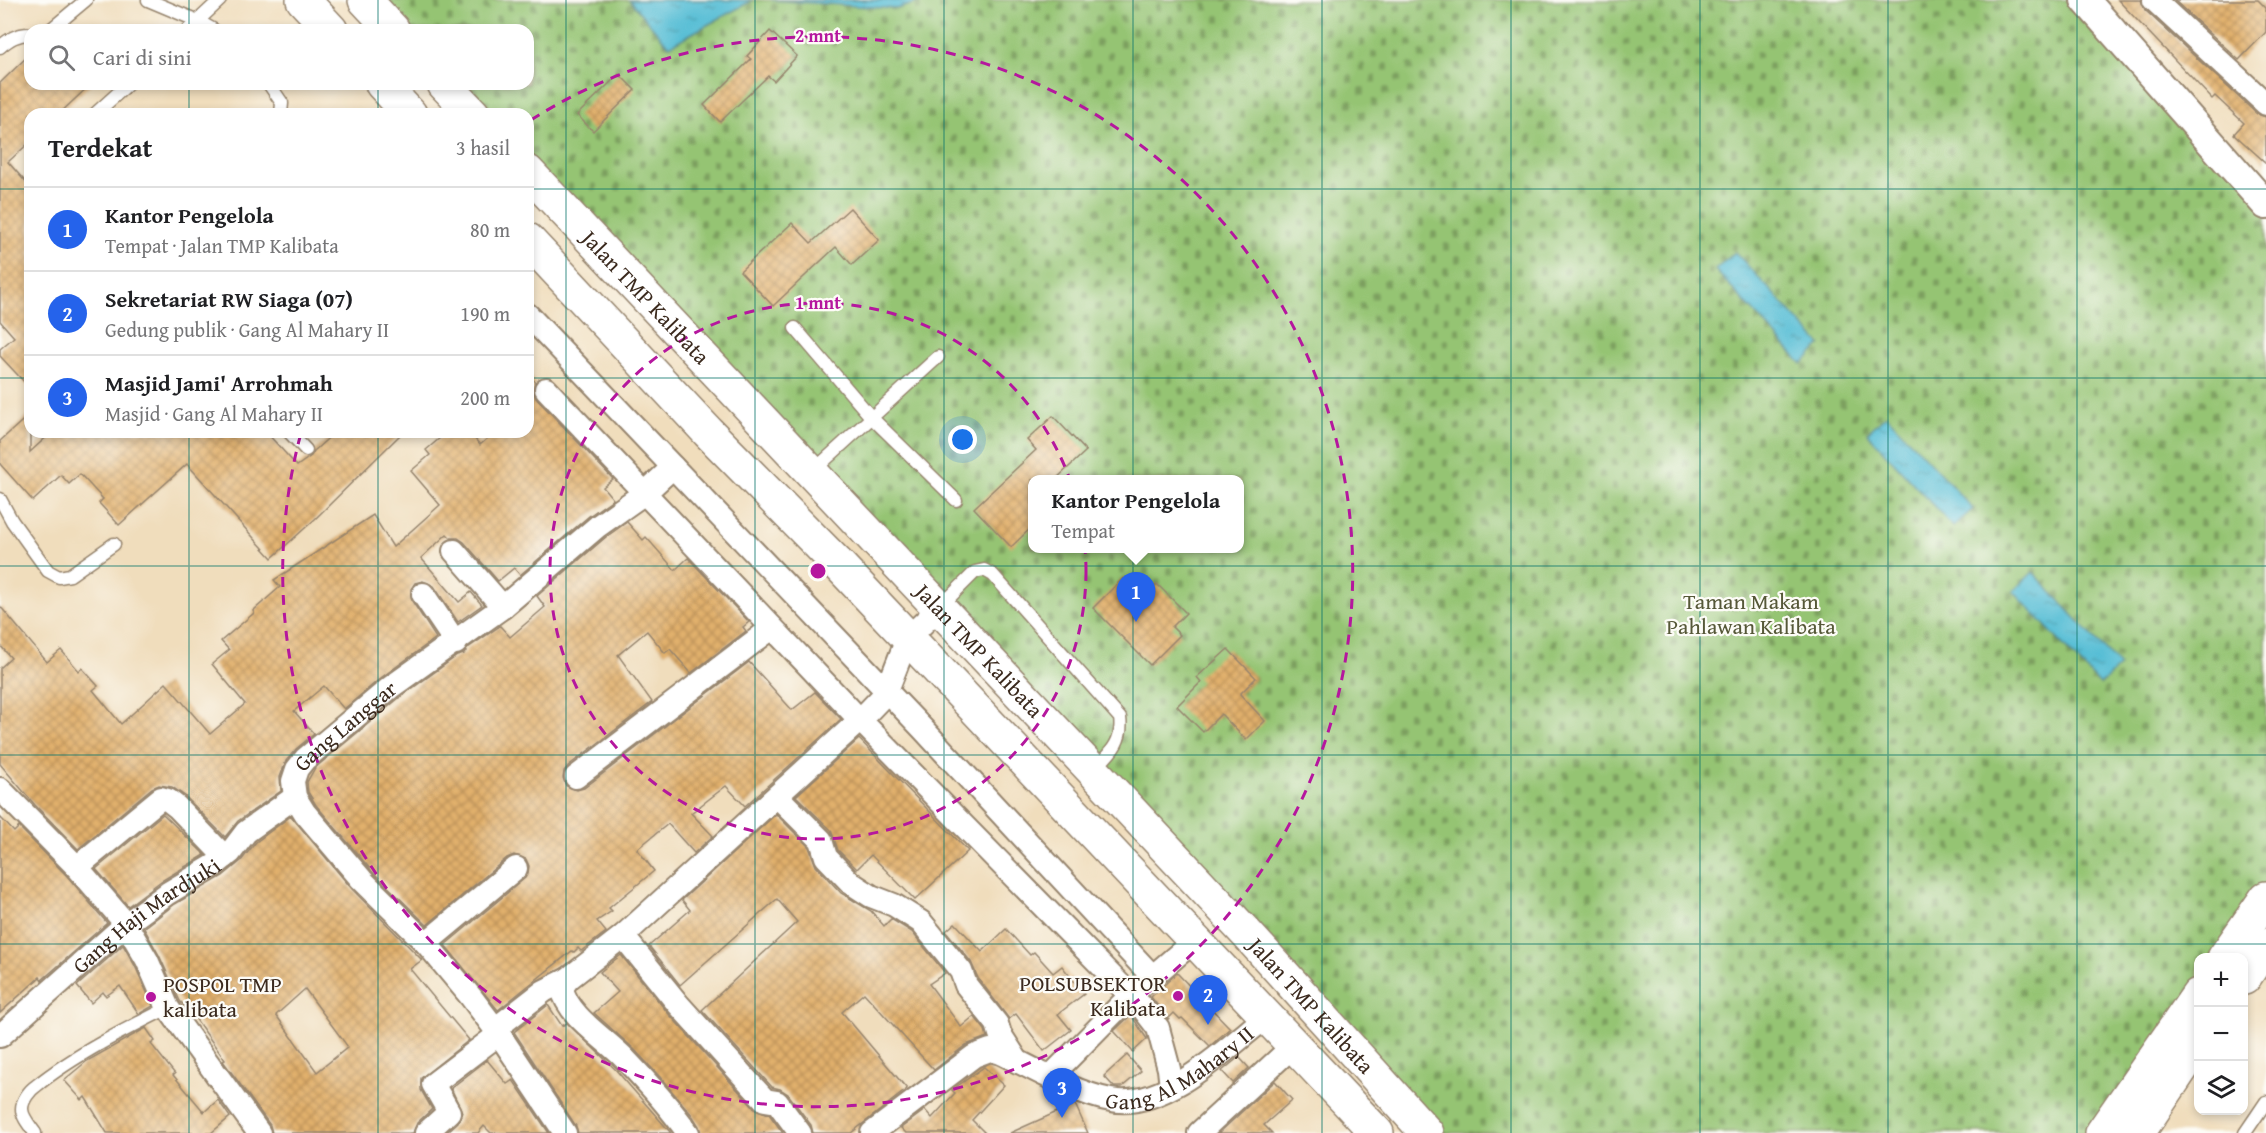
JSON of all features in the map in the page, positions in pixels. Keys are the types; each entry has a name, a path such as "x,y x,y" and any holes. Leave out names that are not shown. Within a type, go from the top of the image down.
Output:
{"main road":[{"path":"303,0 326,24"},
{"path":"364,0 387,24"},
{"path":"388,90 404,108"},
{"path":"450,90 467,108"},
{"name":"Jalan TMP Kalibata","path":"534,178 1247,934 1427,1133"},
{"name":"Jalan TMP Kalibata","path":"534,246 1377,1133"},
{"path":"739,464 755,464 767,454 771,447 768,426"},
{"path":"2227,953 2266,898"},
{"path":"1203,950 1213,950 1220,941 1236,933 1247,934"},
{"path":"2248,972 2266,945"},
{"path":"2102,1133 2194,1002"},
{"path":"2138,1133 2194,1051"}],"street":[{"path":"2085,0 2266,205"},
{"path":"2154,0 2266,104"},
{"path":"534,321 1152,976"},
{"path":"546,389 860,720 1141,1006 1158,1028 1169,1069 1171,1087"},
{"name":"Gang Langgar","path":"565,1133 497,1031 426,943 330,844 295,797 293,781 297,769 305,759 391,687 456,643 503,607 598,526 646,492 673,467"},
{"path":"454,551 503,607"},
{"path":"423,594 456,643"},
{"path":"426,1133 449,1112 433,1084 544,991 568,980 623,936 860,720 886,693 907,639 940,607"},
{"path":"576,777 772,628"},
{"path":"0,789 77,867 126,924 147,960 168,1008 259,1133"},
{"path":"777,796 821,840 826,857 851,883 921,922 961,971 966,985 997,1024 1000,1034 1018,1062"},
{"name":"Gang Haji Mardjuki","path":"0,1036 126,924 168,893 225,857 246,832 295,797"},
{"path":"77,867 161,798 177,807 225,857"},
{"path":"426,943 516,868"},
{"path":"623,936 678,1004 765,1100 777,1102 800,1133"},
{"path":"1051,1076 1152,976 1203,950"},
{"path":"568,980 562,988 564,998 582,1020 623,1057 673,1111 688,1133"},
{"name":"Gang Al Mahary II","path":"872,1133 974,1056 990,1050 1078,1089 1112,1101 1135,1101 1190,1077 1266,1017"},
{"path":"1199,1133 1293,1046"}],"lane":[{"path":"57,24 86,0"},
{"path":"148,0 203,24"},
{"path":"195,24 219,0"},
{"path":"0,47 8,40 24,34"},
{"path":"102,108 121,90"},
{"path":"273,90 282,103 282,108"},
{"path":"795,328 870,417 956,500"},
{"path":"812,472 938,357"},
{"path":"295,438 306,450"},
{"path":"0,499 48,571 59,577 70,575 114,544"},
{"path":"940,607 975,572 984,570 993,575 1120,718 1121,731 1112,752 1098,765"},
{"path":"35,1133 25,1118 22,1108 26,1097 34,1087 85,1054 168,1008"},
{"path":"2246,1133 2266,1102"}],"green space":[{"name":"Taman Makam Pahlawan Kalibata","path":"364,0 2086,0 2266,205 2266,899 2228,953 2194,953 2194,1001 2102,1133 1427,1133 534,179 534,108 467,108 450,90 534,90 534,24 387,24"}],"water":[{"path":"629,0 753,0 669,46"},
{"path":"771,0 925,0 897,9"},
{"path":"1735,252 1821,345 1802,364 1715,270"},
{"path":"1886,415 1973,509 1953,527 1867,433"},
{"path":"2033,572 2120,666 2100,685 2013,591"}],"building":[{"path":"2118,0 2141,0 2145,10 2257,114 2266,117 2266,163 2234,134 2244,123 2215,96 2212,99"},
{"path":"2174,0 2258,0 2266,8 2266,32 2239,60"},
{"path":"770,31 797,56 774,81 768,76 720,122 704,105 751,59 747,56"},
{"path":"24,60 24,90 85,90 65,108 24,108 24,147 8,162 24,180 24,382 0,356 0,349 14,337 0,321 0,83"},
{"path":"619,74 635,90 593,131 577,115"},
{"path":"850,208 879,240 852,265 836,247 773,306 740,271 792,223 811,243"},
{"path":"534,394 613,479 603,487 613,499 589,516 520,575 514,568 498,581 464,542 458,538 451,538 447,534 421,558 459,602 471,592 482,605 458,622 434,586 423,581 415,583 411,589 412,601 436,638 382,677 344,709 324,686 294,711 314,734 286,761 280,777 281,791 238,821 225,837 185,796 172,787 159,785 152,788 78,849 35,805 0,764 0,668 11,658 0,645 0,606 47,662 61,650 79,671 82,668 98,686 93,690 121,724 166,683 210,734 245,704 212,664 229,650 221,641 280,587 274,580 373,515 393,547 440,505 411,471 430,455 426,450 440,438 474,438 480,445 488,438 534,438"},
{"path":"1053,416 1086,451 1060,475 1028,475 1028,531 1011,547 974,508 1036,450 1027,440"},
{"path":"24,419 24,438 30,438 30,452 45,438 271,438 297,466 311,456 328,438 397,438 272,558 187,464 119,525 99,503 103,499 80,474 69,484 61,475 33,501 0,464 0,441"},
{"path":"627,522 643,540 646,537 675,570 688,558 749,622 743,627 746,631 691,673 670,649 665,653 647,631 618,655 652,702 568,766 563,778 566,786 577,790 584,788 749,662 792,710 815,692 841,719 745,806 726,786 691,813 713,836 694,853 668,824 637,849 654,871 609,908 612,911 597,921 606,932 581,951 578,948 572,951 498,1010 445,945 525,878 529,866 526,859 514,855 507,858 427,925 372,871 316,805 308,792 307,782 315,768 399,698 457,656 464,654 468,648 500,626 510,637 545,607 537,596"},
{"path":"1123,578 1143,598 1157,584 1186,613 1172,627 1180,635 1150,665 1093,608"},
{"path":"1228,649 1256,678 1240,694 1265,721 1246,740 1221,714 1203,732 1177,706 1201,682 1197,677"},
{"path":"859,739 968,851 915,900 871,855 857,869 838,850 831,830 796,796"},
{"path":"163,814 205,855 161,881 128,906 96,869"},
{"path":"776,814 809,847 816,866 841,893 871,911 884,926 891,919 912,932 945,973 929,984 961,1027 974,1016 985,1030 987,1037 966,1045 934,1070 864,993 842,1012 907,1089 851,1133 813,1133 811,1125 788,1094 772,1087 702,1010 797,922 777,899 680,985 649,946 690,910 682,900"},
{"path":"291,816 352,889 422,960 410,969 469,1040 421,1078 421,1090 432,1109 417,1123 413,1133 272,1133 270,1125 223,1061 225,1060 180,1001 144,928 175,904 223,876 241,861 256,842","holes":["305,989 348,1047 317,1072 276,1015"]},
{"path":"0,817 14,832 19,827 67,876 107,923 42,980 40,977 0,1013"},
{"path":"955,923 982,952 1006,929 1030,955 1034,952 1053,973 1062,966 1084,994 1058,1014 1071,1030 1044,1051 1016,1014 1009,1019 978,978 971,962 946,931"},
{"path":"123,945 153,1006 139,1014 120,986 106,996 103,992 91,1003 77,986"},
{"path":"621,955 668,1013 755,1109 769,1114 783,1133 701,1133 692,1115 660,1077 634,1049 594,1013 618,992 600,972"},
{"path":"1177,973 1230,1028 1210,1046 1182,1018 1180,1019 1174,1013 1168,1019 1151,997"},
{"path":"548,1005 562,1026 567,1023 615,1069 671,1133 578,1133 576,1126 514,1032"},
{"path":"1131,1015 1147,1039 1133,1052 1114,1031"},
{"path":"146,1028 155,1041 151,1044 204,1112 218,1100 230,1117 211,1133 107,1133 85,1097 82,1100 64,1080 87,1061"},
{"path":"1127,1055 1141,1071 1122,1087 1114,1087 1104,1076"},
{"path":"1239,1057 1249,1068 1233,1083 1222,1071"},
{"path":"487,1060 507,1084 513,1080 549,1133 491,1133 484,1126 478,1133 446,1133 458,1122 462,1112 451,1088"},
{"path":"984,1067 1004,1085 972,1120 985,1133 906,1133 901,1128 925,1110 932,1118 955,1093 952,1090"},
{"path":"1275,1081 1292,1100 1264,1125 1272,1133 1219,1133"},
{"path":"1075,1104 1088,1133 1010,1133"}],"place":[{"name":"Kantor Pengelola","path":"1136,622"},
{"name":"POLSUBSEKTOR Kalibata","path":"1178,996"},
{"name":"POSPOL TMP kalibata","path":"151,997"},
{"name":"Sekretariat RW Siaga (07)","path":"1208,1025"},
{"name":"Masjid Jami' Arrohmah","path":"1062,1118"}]}
